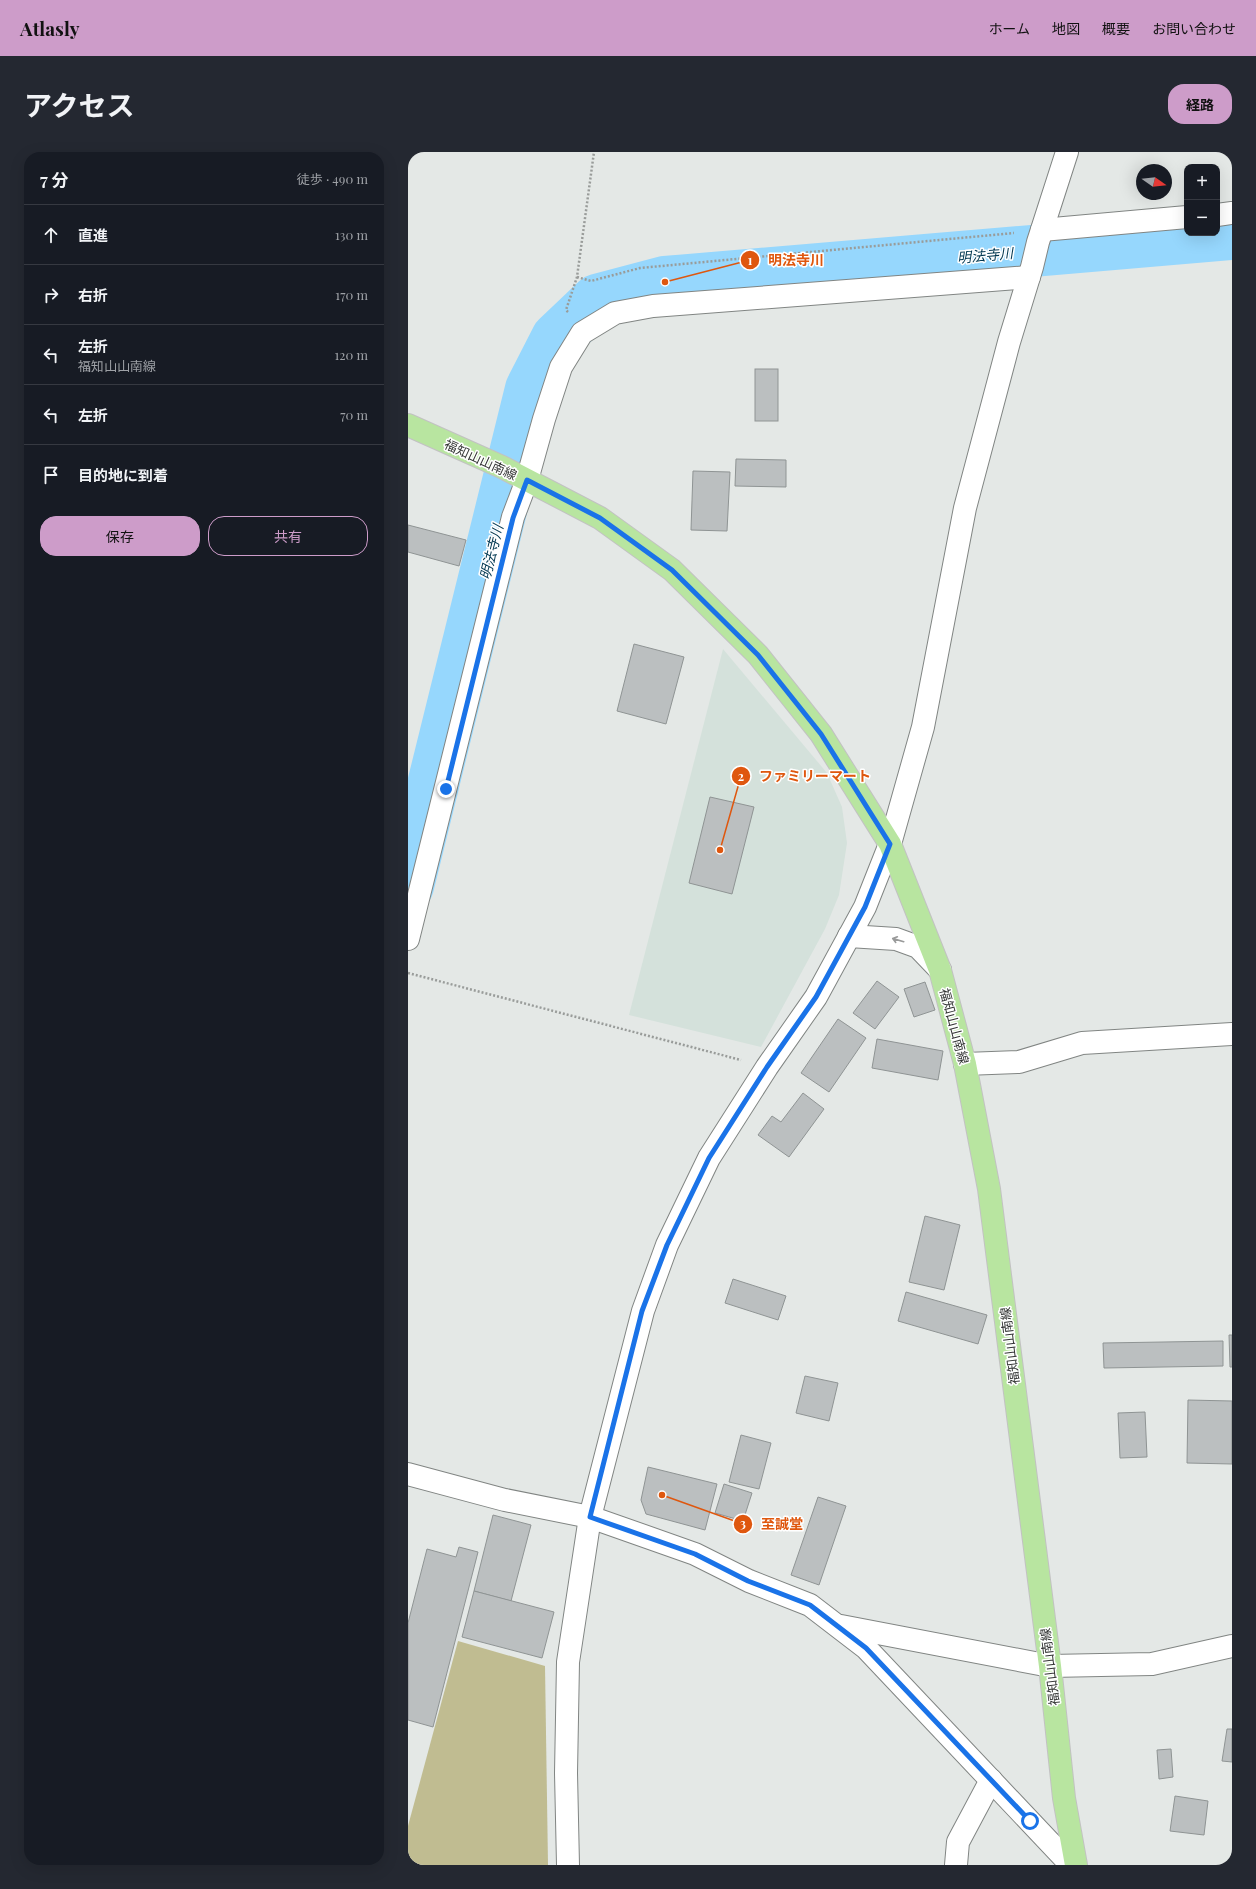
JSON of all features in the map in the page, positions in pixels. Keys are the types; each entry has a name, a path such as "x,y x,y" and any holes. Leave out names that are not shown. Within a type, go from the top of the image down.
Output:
{"main road":[{"name":"福知山山南線","path":"408,425 515,474 600,518 672,570 752,649 821,734 890,844 940,970 965,1064 990,1189 1050,1666 1064,1798 1076,1865"}],"street":[{"path":"568,1865 566,1773 568,1662 590,1517 642,1311 667,1245 709,1158 767,1067 816,997 865,907 890,844 923,727 965,508 1009,342 1040,236 1067,152"},
{"path":"1220,215 1232,213"},
{"path":"1040,236 1184,217"},
{"path":"408,938 513,518 515,474 544,419 561,367 582,333 615,313 653,306 1030,272"},
{"path":"849,936 896,939 918,947 940,970"},
{"path":"965,1064 1019,1062 1082,1043 1232,1034"},
{"path":"408,1474 505,1500 590,1517 695,1554 748,1581 810,1605 866,1648 1071,1865"},
{"path":"836,1625 1050,1666 1152,1664 1232,1646"},
{"path":"956,1865 958,1842 991,1780"}],"path":[{"path":"569,314 566,310 577,277 594,152"},
{"path":"577,277 591,282 640,268 1040,236"},
{"path":"408,973 767,1067"}],"shaded area":[{"path":"723,649 827,773 842,807 847,843 839,895 825,929 761,1047 629,1015"},
{"path":"458,1641 545,1666 548,1865 408,1865 408,1826"}],"building":[{"path":"755,369 778,369 778,421 755,421"},
{"path":"736,459 786,460 786,487 735,486"},
{"path":"693,471 730,472 727,531 691,530"},
{"path":"408,525 466,540 459,566 408,552"},
{"path":"634,644 684,657 666,724 617,711"},
{"path":"710,797 754,807 732,894 689,883"},
{"path":"877,981 899,997 875,1029 853,1013"},
{"path":"925,982 935,1010 914,1017 904,989"},
{"path":"838,1019 866,1038 829,1092 801,1073"},
{"path":"877,1039 943,1051 938,1080 872,1068"},
{"path":"803,1093 824,1109 789,1157 758,1135 772,1116 781,1122"},
{"path":"925,1216 960,1225 944,1290 909,1282"},
{"path":"733,1279 786,1296 778,1320 725,1303"},
{"path":"906,1292 987,1315 978,1344 898,1321"},
{"path":"1229,1335 1232,1335 1232,1367 1230,1367"},
{"path":"1223,1341 1223,1366 1104,1368 1103,1343"},
{"path":"805,1376 838,1383 829,1421 796,1413"},
{"path":"1188,1400 1232,1401 1232,1464 1187,1463"},
{"path":"1145,1412 1147,1457 1120,1458 1118,1413"},
{"path":"741,1435 771,1443 759,1489 729,1482"},
{"path":"648,1467 717,1484 705,1530 646,1514 641,1500"},
{"path":"724,1484 752,1493 743,1521 715,1513"},
{"path":"818,1497 846,1506 819,1585 791,1575"},
{"path":"493,1515 531,1525 511,1601 474,1591"},
{"path":"459,1547 478,1552 433,1727 408,1720 408,1623 427,1549 456,1557"},
{"path":"474,1591 554,1612 542,1658 462,1637"},
{"path":"1227,1729 1232,1729 1232,1762 1222,1761"},
{"path":"1171,1749 1173,1777 1159,1779 1157,1750"},
{"path":"1175,1796 1208,1801 1204,1835 1170,1831"}],"waterway":[{"name":"明法寺川","path":"408,886 531,389 557,338 597,300 665,282 1232,234"}],"place":[{"name":"明法寺川","path":"665,282"},
{"name":"ファミリーマート","path":"720,850"},
{"name":"至誠堂","path":"662,1495"}],"route":[{"path":"446,789 513,518 527,480 600,518 672,570 758,655 821,734 890,844 865,907 816,997 767,1067 709,1158 667,1245 642,1311 590,1517 695,1554 748,1581 810,1605 866,1648 1030,1821"}]}
